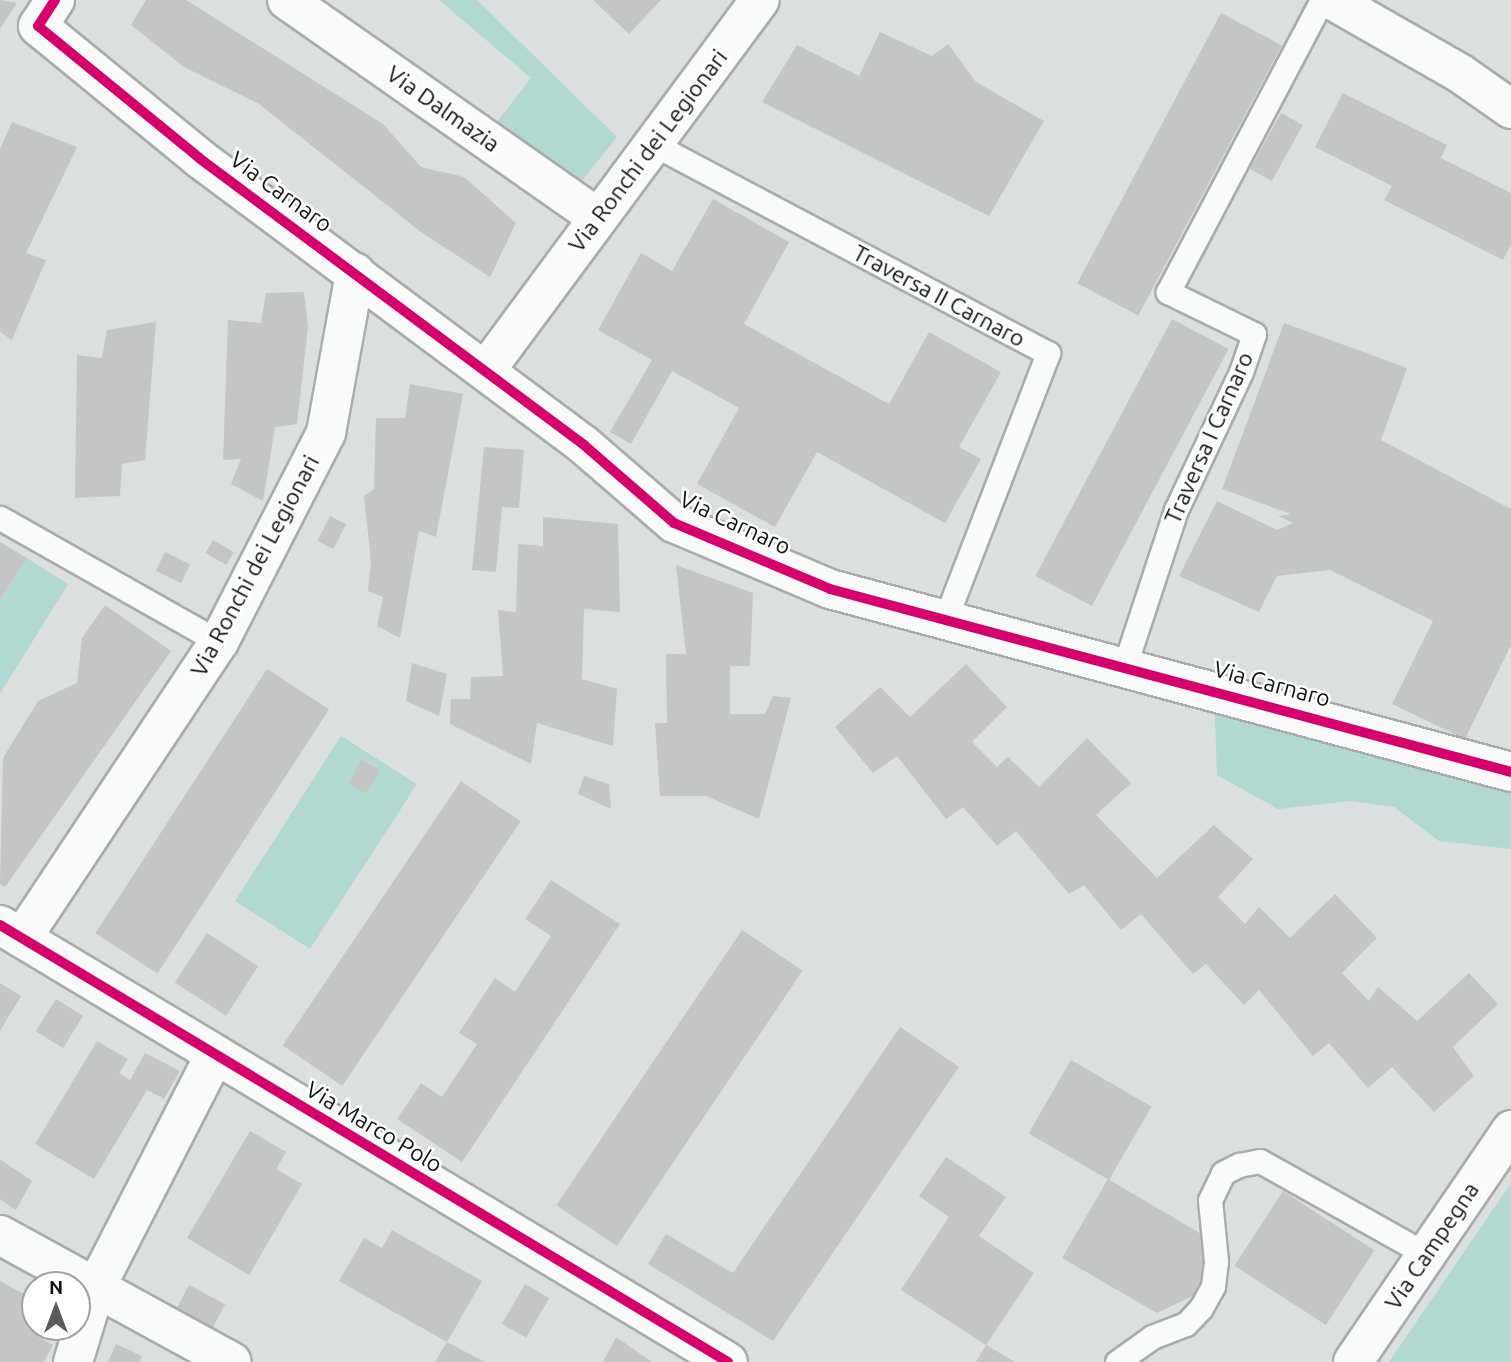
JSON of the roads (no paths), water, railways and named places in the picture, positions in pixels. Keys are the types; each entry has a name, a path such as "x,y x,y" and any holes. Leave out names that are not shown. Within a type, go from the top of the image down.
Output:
{"street":[{"name":"Via Dalmazia","path":"287,0 598,218"},
{"name":"Via Ronchi dei Legionari","path":"486,370 760,0"},
{"path":"1332,0 1461,74 1511,109"},
{"name":"Via Carnaro","path":"46,13 199,158 584,445 674,523 830,589 1511,772"},
{"name":"Via Ronchi dei Legionari","path":"11,931 219,642 326,433 355,273"},
{"name":"Via Marco Polo","path":"11,931 214,1056 728,1362"},
{"path":"73,1362 96,1287 214,1056"},
{"name":"Via Campegna","path":"1353,1362 1511,1130"},
{"path":"0,1235 232,1362"}],"lane":[{"name":"Traversa I Carnaro","path":"1124,668 1175,510 1241,372 1254,334 1168,292 1322,0"},
{"name":"Traversa II Carnaro","path":"653,144 1048,353 945,620"},
{"path":"0,518 219,642"},
{"path":"1117,1362 1152,1337 1186,1324 1201,1308 1213,1286 1216,1261 1210,1200 1214,1185 1223,1173 1238,1165 1260,1161 1426,1254"}]}
